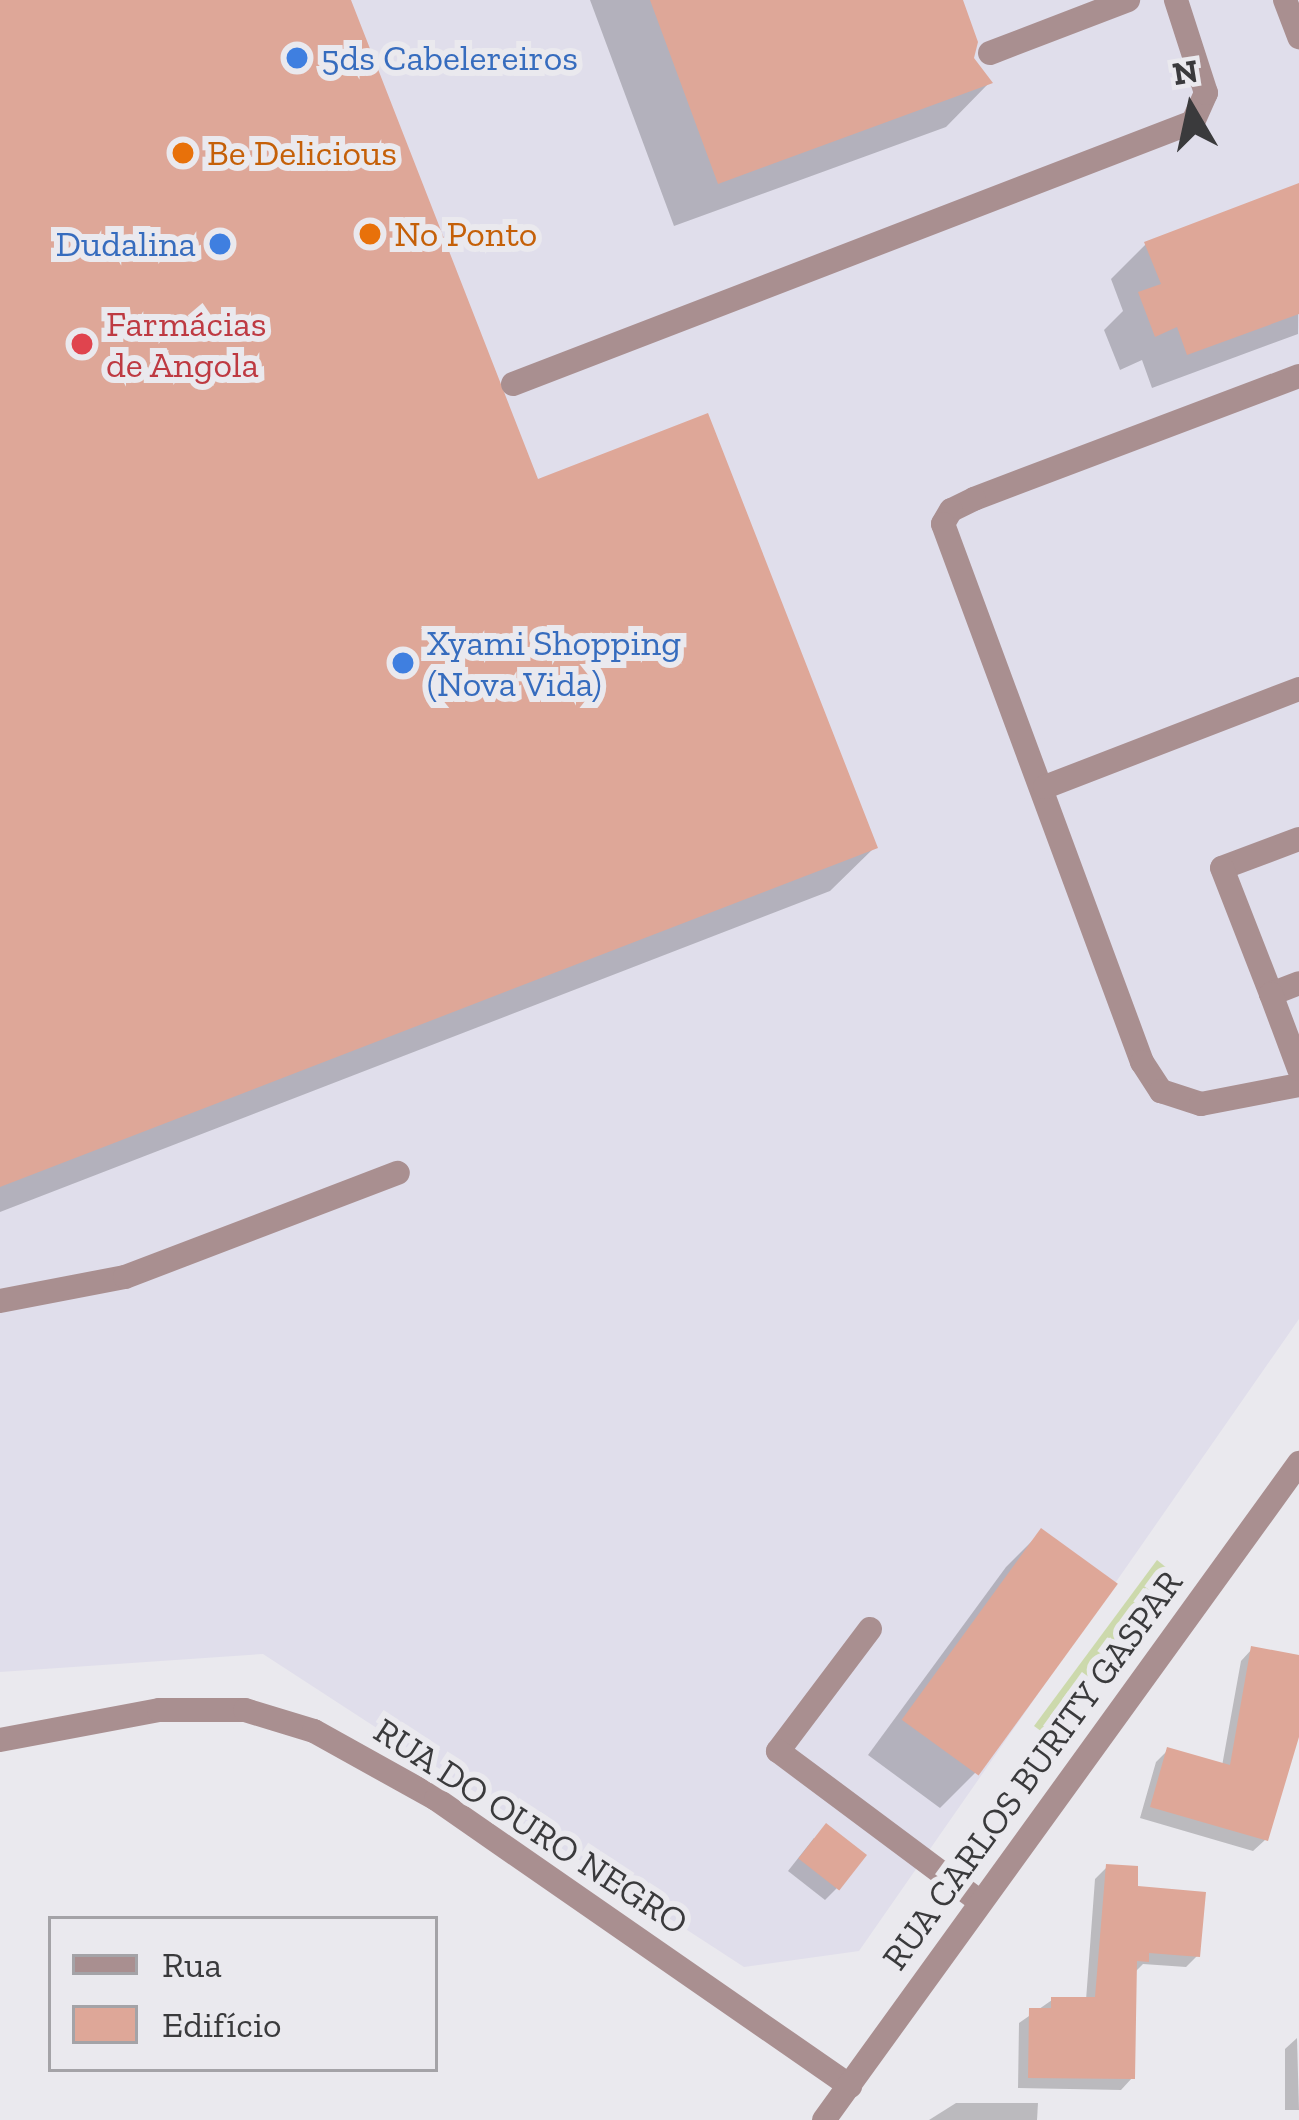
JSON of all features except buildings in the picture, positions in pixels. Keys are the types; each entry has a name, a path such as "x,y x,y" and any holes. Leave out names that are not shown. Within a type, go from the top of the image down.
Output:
{"street":[{"path":"990,53 1128,0"},
{"path":"513,384 1193,122 1206,93 1176,0"},
{"path":"1285,0 1299,37"},
{"path":"1299,376 951,510 945,542 1045,787 1142,1061 1161,1091 1201,1104 1299,1084"},
{"path":"1045,787 1299,689"},
{"path":"1299,838 1222,868 1299,1069"},
{"path":"1270,994 1299,983"},
{"path":"0,1301 125,1277 398,1173"},
{"name":"RUA CARLOS BURITY GASPAR","path":"824,2120 1299,1463"},
{"path":"870,1629 778,1751 979,1901"},
{"name":"RUA DO OURO NEGRO","path":"0,1740 159,1710 244,1710 314,1731 436,1798 850,2086"}],"shaded area":[{"path":"0,0 1299,0 1299,1319 859,1951 744,1967 263,1654 0,1672"}],"green space":[{"path":"1157,1560 1173,1573 1045,1734 1034,1726"}],"place":[{"name":"5ds Cabelereiros","path":"297,58"},
{"name":"Be Delicious","path":"183,153"},
{"name":"No Ponto","path":"370,234"},
{"name":"Dudalina","path":"220,244"},
{"name":"Farmácias de Angola","path":"82,344"},
{"name":"Xyami Shopping (Nova Vida)","path":"403,663"}]}
